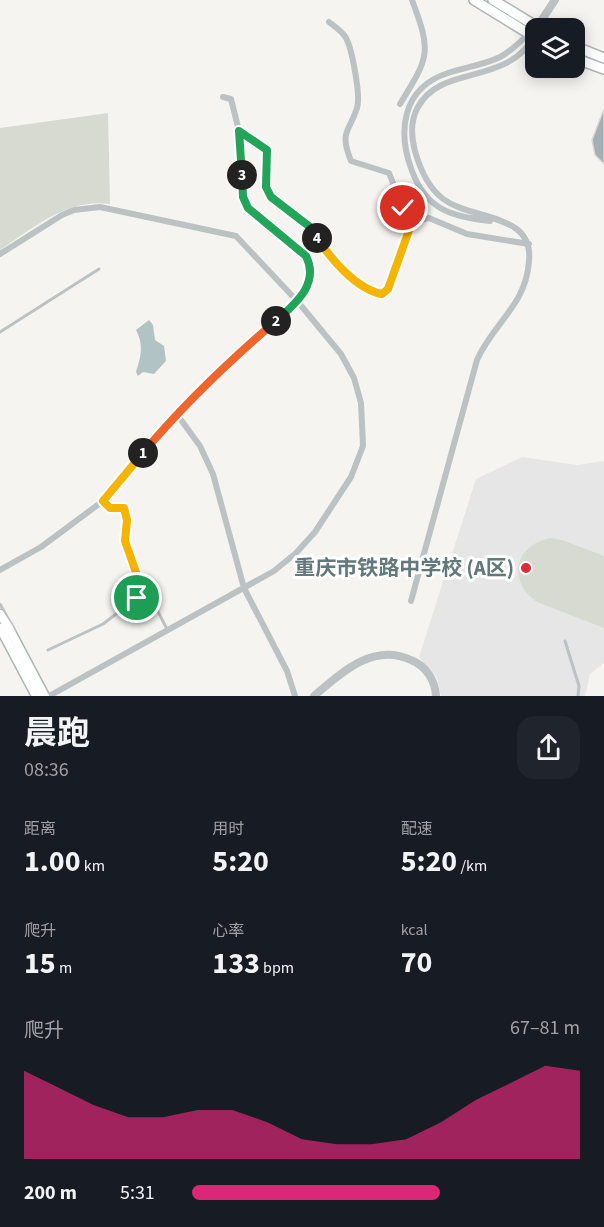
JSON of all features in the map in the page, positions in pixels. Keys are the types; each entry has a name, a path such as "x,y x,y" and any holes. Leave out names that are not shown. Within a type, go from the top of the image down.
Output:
{"main road":[{"path":"474,0 525,26"},
{"path":"493,0 525,24"},
{"path":"585,50 604,58"},
{"path":"585,62 604,69"},
{"path":"0,614 47,696"},
{"path":"0,628 36,696"}],"street":[{"path":"400,104 421,70 426,50 424,30 412,0"},
{"path":"543,18 555,0"},
{"path":"329,22 346,36 359,94 357,107 346,129 345,147 351,161 389,173 403,208 412,222"},
{"path":"411,601 477,360 487,341 512,311 521,292 530,260 529,244 521,231 506,223 454,216 427,198 410,167 404,139 405,115 409,105 430,82 446,73 502,56 525,39"},
{"path":"0,570 41,547 103,501 176,413 227,362 298,302 310,278 309,262 306,256 248,208 243,197 239,131 231,99 223,97"},
{"path":"239,131 267,150 266,187 271,197 310,227 329,256 370,292 382,294 388,289 412,222"},
{"path":"0,254 62,215 74,210 100,207 236,236 298,302 341,354 354,378 361,404 363,446 351,477 315,532 296,553 274,571 47,696"},
{"path":"412,222 429,218 467,234 529,244"},
{"path":"176,413 200,446 213,474 244,588 287,671 295,696"},
{"path":"314,696 342,671 356,663 370,657 394,654 418,663 433,681 436,696"}],"lane":[{"path":"0,332 99,269"},
{"path":"103,501 110,508 124,508 127,520 125,541 145,598"},
{"path":"48,650 103,624 137,598 145,598 153,602 168,631"},
{"path":"0,604 13,626 20,647"},
{"path":"564,641 579,686 578,696"}],"shaded area":[{"path":"108,113 110,204 94,203 65,210 38,224 0,250 0,128"},
{"path":"149,320 153,325 155,340 164,346 166,361 154,374 143,372 138,376 136,372 141,346 136,330"},
{"name":"重庆市铁路中学校 (A区)","path":"522,457 577,465 604,461 604,663 590,674 585,696 441,696 437,678 419,657 476,479"},
{"path":"551,538 604,556 604,628 537,602 527,594 521,584 518,574 522,556 529,548"}],"building":[{"path":"604,109 604,164 595,155 592,140"}],"place":[{"name":"重庆市铁路中学校 (A区)","path":"526,568"}],"route":[{"path":"137,598 145,598 125,541 127,520 124,508 110,508 103,501 176,413 227,362 298,302 310,278 311,271 306,256 248,208 243,197 239,131 267,150 266,187 271,197 310,227 329,256 370,292 382,294 388,289 412,222 403,208"}]}
